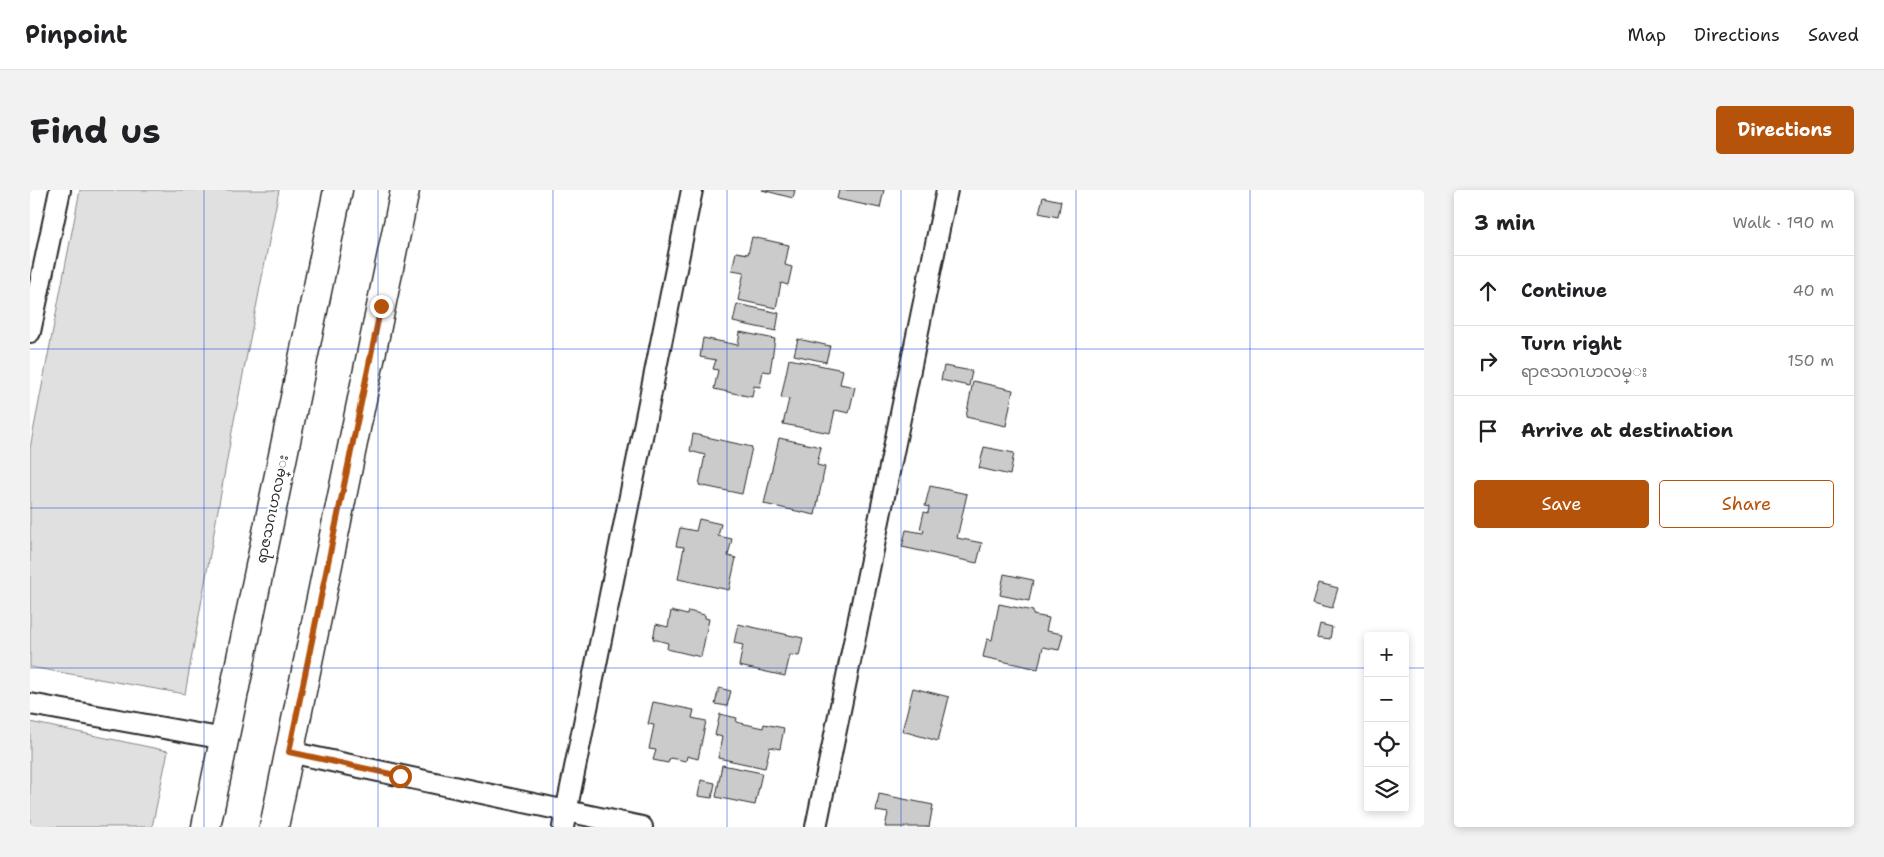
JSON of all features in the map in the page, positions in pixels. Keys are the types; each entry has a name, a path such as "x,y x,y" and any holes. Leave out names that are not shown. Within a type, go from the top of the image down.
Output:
{"main road":[{"name":"ရာဇသဂၤဟလမ္း","path":"206,827 338,190"},
{"path":"274,827 405,190"}],"street":[{"path":"30,332 60,190"},
{"path":"565,819 692,190"},
{"path":"816,827 947,190"},
{"path":"30,704 225,739"},
{"path":"289,752 565,819 642,827"}],"shaded area":[{"path":"80,190 279,190 233,426 185,694 30,667 30,448"},
{"path":"30,722 168,751 152,827 30,827"}],"building":[{"path":"762,190 795,190 793,198"},
{"path":"839,190 884,190 880,208 837,199"},
{"path":"1043,197 1061,201 1058,217 1039,213"},
{"path":"752,237 789,245 785,265 792,267 788,285 781,283 776,308 738,300 744,272 732,270 736,252 748,254"},
{"path":"737,304 779,313 776,331 733,322"},
{"path":"740,332 775,339 770,372 763,371 760,387 754,386 752,397 714,389 718,370 713,369 716,360 700,357 703,338 738,345"},
{"path":"798,339 830,346 826,362 794,355"},
{"path":"789,359 843,370 840,384 855,387 849,413 835,410 830,433 783,424 789,399 781,398"},
{"path":"944,366 972,371 969,386 941,380"},
{"path":"973,381 1013,390 1006,426 966,417"},
{"path":"693,434 752,447 742,494 699,485 705,455 690,451"},
{"path":"779,438 821,447 817,465 825,467 815,515 764,504"},
{"path":"984,447 1014,453 1010,475 979,468"},
{"path":"930,486 967,494 957,538 982,543 977,563 902,547 906,530 923,533 924,530 920,529 924,512 928,513 929,507 925,506"},
{"path":"699,519 721,524 718,536 732,539 728,556 736,558 729,590 678,579 684,547 676,546 680,528 696,531"},
{"path":"1004,574 1033,580 1029,601 1000,595"},
{"path":"1319,583 1338,588 1332,608 1313,603"},
{"path":"999,604 1033,611 1033,615 1049,618 1046,631 1063,634 1059,650 1043,647 1038,669 983,657 987,639 992,640"},
{"path":"671,611 687,615 688,611 705,615 705,618 709,619 701,657 667,649 668,643 653,639 656,624 668,627"},
{"path":"738,624 803,638 799,656 790,655 785,676 739,666 743,645 734,643"},
{"path":"1320,624 1332,627 1330,639 1317,637"},
{"path":"719,688 731,691 727,706 715,704"},
{"path":"913,688 949,697 938,741 902,731"},
{"path":"653,702 694,710 692,718 706,721 698,759 687,756 686,761 670,758 668,763 653,760 656,750 649,749 654,725 648,724"},
{"path":"720,714 737,718 736,722 763,728 764,724 784,728 780,749 770,747 765,768 718,758 722,737 715,735"},
{"path":"722,765 762,773 755,805 716,797"},
{"path":"701,780 715,783 712,798 698,796"},
{"path":"879,794 933,805 929,827 885,827 888,813 876,811"}],"route":[{"path":"381,306 289,752 400,776"}]}
